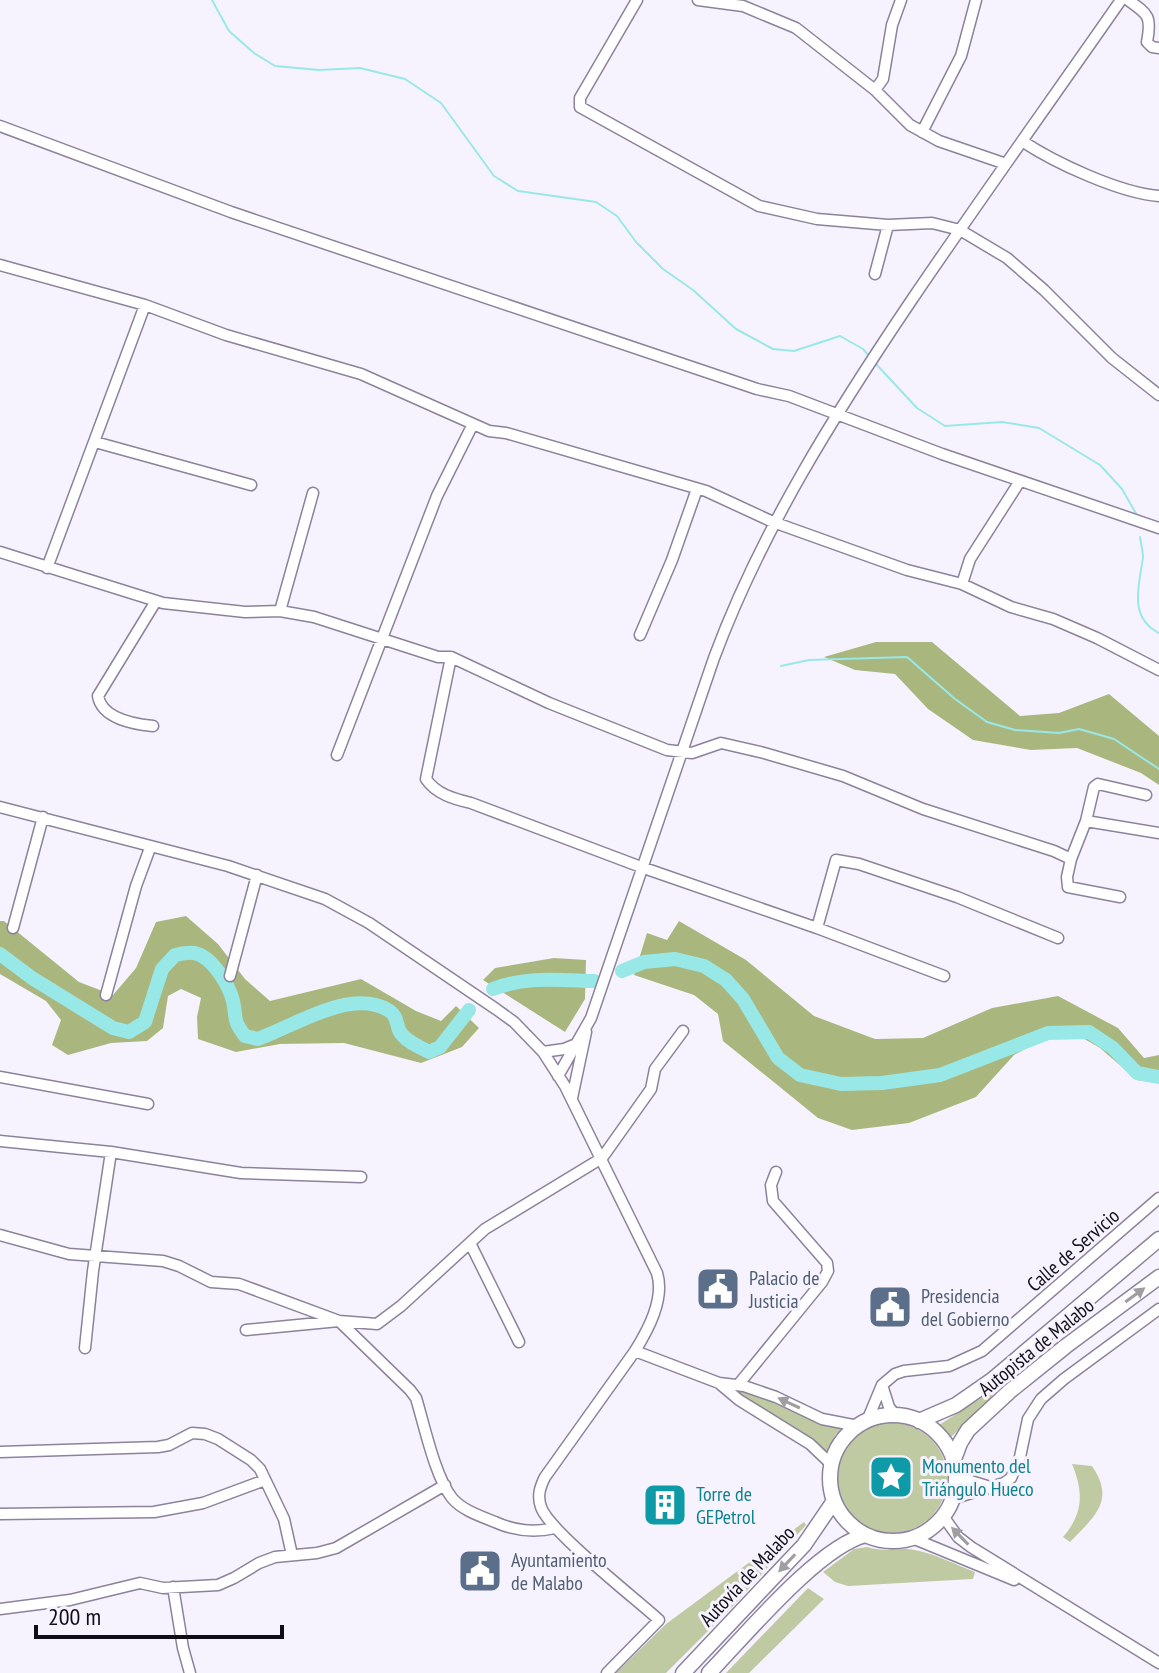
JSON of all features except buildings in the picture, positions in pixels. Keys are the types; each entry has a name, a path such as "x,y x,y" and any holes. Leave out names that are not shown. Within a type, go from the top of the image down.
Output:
{"highway":[{"name":"Autopista de Malabo","path":"919,1421 956,1405 992,1380 1159,1239"},
{"name":"Autopista de Malabo","path":"953,1462 968,1430 1010,1391 1159,1277"},
{"path":"895,1415 919,1421 937,1433 953,1462 955,1481 952,1499 943,1516 929,1529 912,1538 893,1541 866,1535 850,1525 834,1501 830,1483 831,1464 839,1446 862,1423 895,1415"},
{"name":"Autovía de Malabo","path":"683,1673 804,1545 834,1501"},
{"name":"Autovía de Malabo","path":"709,1673 832,1550 866,1535"}],"street":[{"path":"637,0 580,98 580,107 759,206 817,219 888,225 932,223 960,230 1007,258 1112,358 1159,395"},
{"path":"875,90 883,79 892,25 901,0"},
{"path":"922,132 961,56 976,0"},
{"path":"562,1081 586,1030 734,603 773,522 866,368 1121,0"},
{"path":"1128,0 1145,12 1150,23 1147,42 1159,48"},
{"path":"703,1 743,6 796,28 875,90 910,125 939,141 1006,164"},
{"path":"0,126 231,212 838,414 942,454 1159,528"},
{"path":"1022,141 1047,157 1088,176 1159,196"},
{"path":"875,274 888,225"},
{"path":"0,265 145,305 226,335 361,374 460,417 472,426 611,462 729,500 773,522 907,570 962,584 980,594 1053,619 1159,670"},
{"path":"47,568 145,305"},
{"path":"337,755 437,496 472,426"},
{"path":"95,442 251,485"},
{"path":"962,584 970,559 1020,481"},
{"path":"640,635 672,560 697,489"},
{"path":"280,611 313,493"},
{"path":"0,552 156,601 245,612 280,611 314,617 438,657 451,657 641,741 681,753 692,753 721,743 764,753 843,776 923,809 1071,859"},
{"path":"153,726 132,724 118,718 100,704 98,696 156,601"},
{"path":"451,657 427,773 429,785 450,798 471,803 944,976"},
{"path":"1120,897 1068,887 1071,859 1086,821 1094,787 1098,784 1146,795"},
{"path":"0,807 257,875 325,899 369,923 496,1009 514,1022 543,1052 562,1081 602,1158 659,1281 650,1323 635,1351 541,1485 539,1494 541,1509 555,1528 659,1620 607,1673"},
{"path":"13,928 43,817"},
{"path":"1086,821 1159,833"},
{"path":"106,995 132,897 150,848"},
{"path":"817,928 836,860 859,864 957,897 1058,938"},
{"path":"230,976 257,875"},
{"path":"572,1100 586,1030"},
{"path":"246,1330 339,1321 371,1324 387,1319 485,1229 602,1158 651,1089 655,1069 683,1031"},
{"path":"543,1052 578,1043"},
{"path":"562,1081 580,1064"},
{"path":"0,1077 148,1104"},
{"path":"0,1153 2,1142 111,1152 241,1173 361,1177"},
{"path":"85,1348 111,1152"},
{"path":"738,1385 828,1271 827,1263 773,1201 771,1185 776,1172"},
{"name":"Calle de Servicio","path":"882,1385 895,1374 949,1366 982,1351 1159,1198"},
{"path":"0,1235 55,1251 95,1258 134,1258 172,1263 211,1282 239,1284 339,1321 384,1362 416,1398 452,1499 462,1507 505,1527 530,1532 555,1528"},
{"path":"470,1243 519,1342"},
{"path":"952,1499 1011,1478 1020,1457 1028,1419 1041,1399 1159,1309"},
{"path":"635,1351 719,1383 738,1385 776,1397 822,1419 862,1423 882,1385"},
{"path":"719,1383 750,1408 810,1444 831,1464"},
{"path":"882,1385 886,1401 895,1415"},
{"path":"0,1452 158,1447 192,1433 205,1434 251,1460 260,1469 284,1519 292,1555"},
{"path":"0,1514 179,1509 265,1480"},
{"path":"955,1481 970,1480 989,1487"},
{"path":"0,1609 59,1602 140,1583 173,1587 218,1585 259,1563 336,1548 445,1485"},
{"path":"943,1516 965,1543 1159,1663"},
{"path":"912,1538 1028,1583"},
{"path":"173,1587 190,1673"}],"green space":[{"path":"876,642 932,642 1020,716 1059,713 1109,694 1159,736 1159,785 1141,773 1077,748 1031,750 973,740 928,709 895,674 855,670 824,657"},
{"path":"186,916 218,944 245,979 270,1001 361,979 416,1011 441,1021 456,1006 479,1028 462,1047 421,1063 344,1043 280,1044 236,1052 198,1039 197,1017 201,998 181,989 168,996 163,1028 147,1041 111,1043 68,1055 52,1045 61,1020 46,1001 0,974 0,921 4,921 79,982 113,995 136,968 156,922"},
{"path":"679,921 746,960 814,1016 875,1039 923,1038 992,1008 1058,996 1118,1028 1144,1058 1159,1055 1159,1083 1137,1080 1100,1048 1076,1034 1047,1037 1014,1055 976,1097 909,1123 852,1130 818,1118 723,1041 718,1014 694,995 634,975 647,933 667,940"},
{"path":"554,958 586,960 585,999 565,1032 483,980 495,968"},
{"path":"732,1390 761,1398 816,1421 845,1428 836,1434 825,1456 819,1444"},
{"path":"989,1393 993,1396 950,1438 939,1425"},
{"path":"892,1423 913,1428 931,1439 942,1457 947,1478 942,1499 931,1517 913,1528 892,1533 871,1528 853,1517 842,1499 837,1478 842,1457 853,1439 871,1428"},
{"path":"1072,1464 1092,1466 1099,1478 1102,1499 1094,1516 1070,1542 1063,1537 1075,1520 1080,1503"},
{"path":"804,1522 806,1525 733,1606 666,1673 616,1673 666,1624"},
{"path":"867,1547 923,1552 975,1572 973,1579 848,1586 835,1582 823,1572 854,1549"},
{"path":"808,1588 824,1599 749,1673 726,1673"}],"waterway":[{"path":"212,0 229,31 275,66 319,70 360,68 405,79 441,103 494,176 518,191 596,202 617,216 636,242 663,269 693,290 736,329 773,349 794,351 840,336 869,356"},
{"path":"876,364 917,408 945,426 1002,422 1039,428 1100,465 1122,489 1138,517"},
{"path":"1140,537 1143,557 1138,588 1139,609 1149,626 1159,633"},
{"path":"781,666 809,660 907,657 987,722 1015,730 1059,733 1079,729 1114,739 1159,769"},
{"path":"0,954 32,978 113,1028 129,1032 145,1022 162,969 175,955 189,953 201,955 219,972 231,994 238,1026 245,1036 258,1039 323,1011 357,1003 373,1004 391,1012 405,1037 429,1052 440,1047 469,1010"},
{"path":"622,971 644,962 675,959 704,966 726,980 743,999 778,1058 800,1075 841,1084 882,1083 940,1075 1048,1033 1089,1032 1113,1048 1137,1073 1159,1077"},
{"path":"493,989 530,980 594,981"}],"place":[{"name":"Palacio de Justicia","path":"718,1289"},
{"name":"Presidencia del Gobierno","path":"890,1307"},
{"name":"Monumento del Triángulo Hueco","path":"891,1477"},
{"name":"Torre de GEPetrol","path":"665,1505"},
{"name":"Ayuntamiento de Malabo","path":"480,1571"}]}
